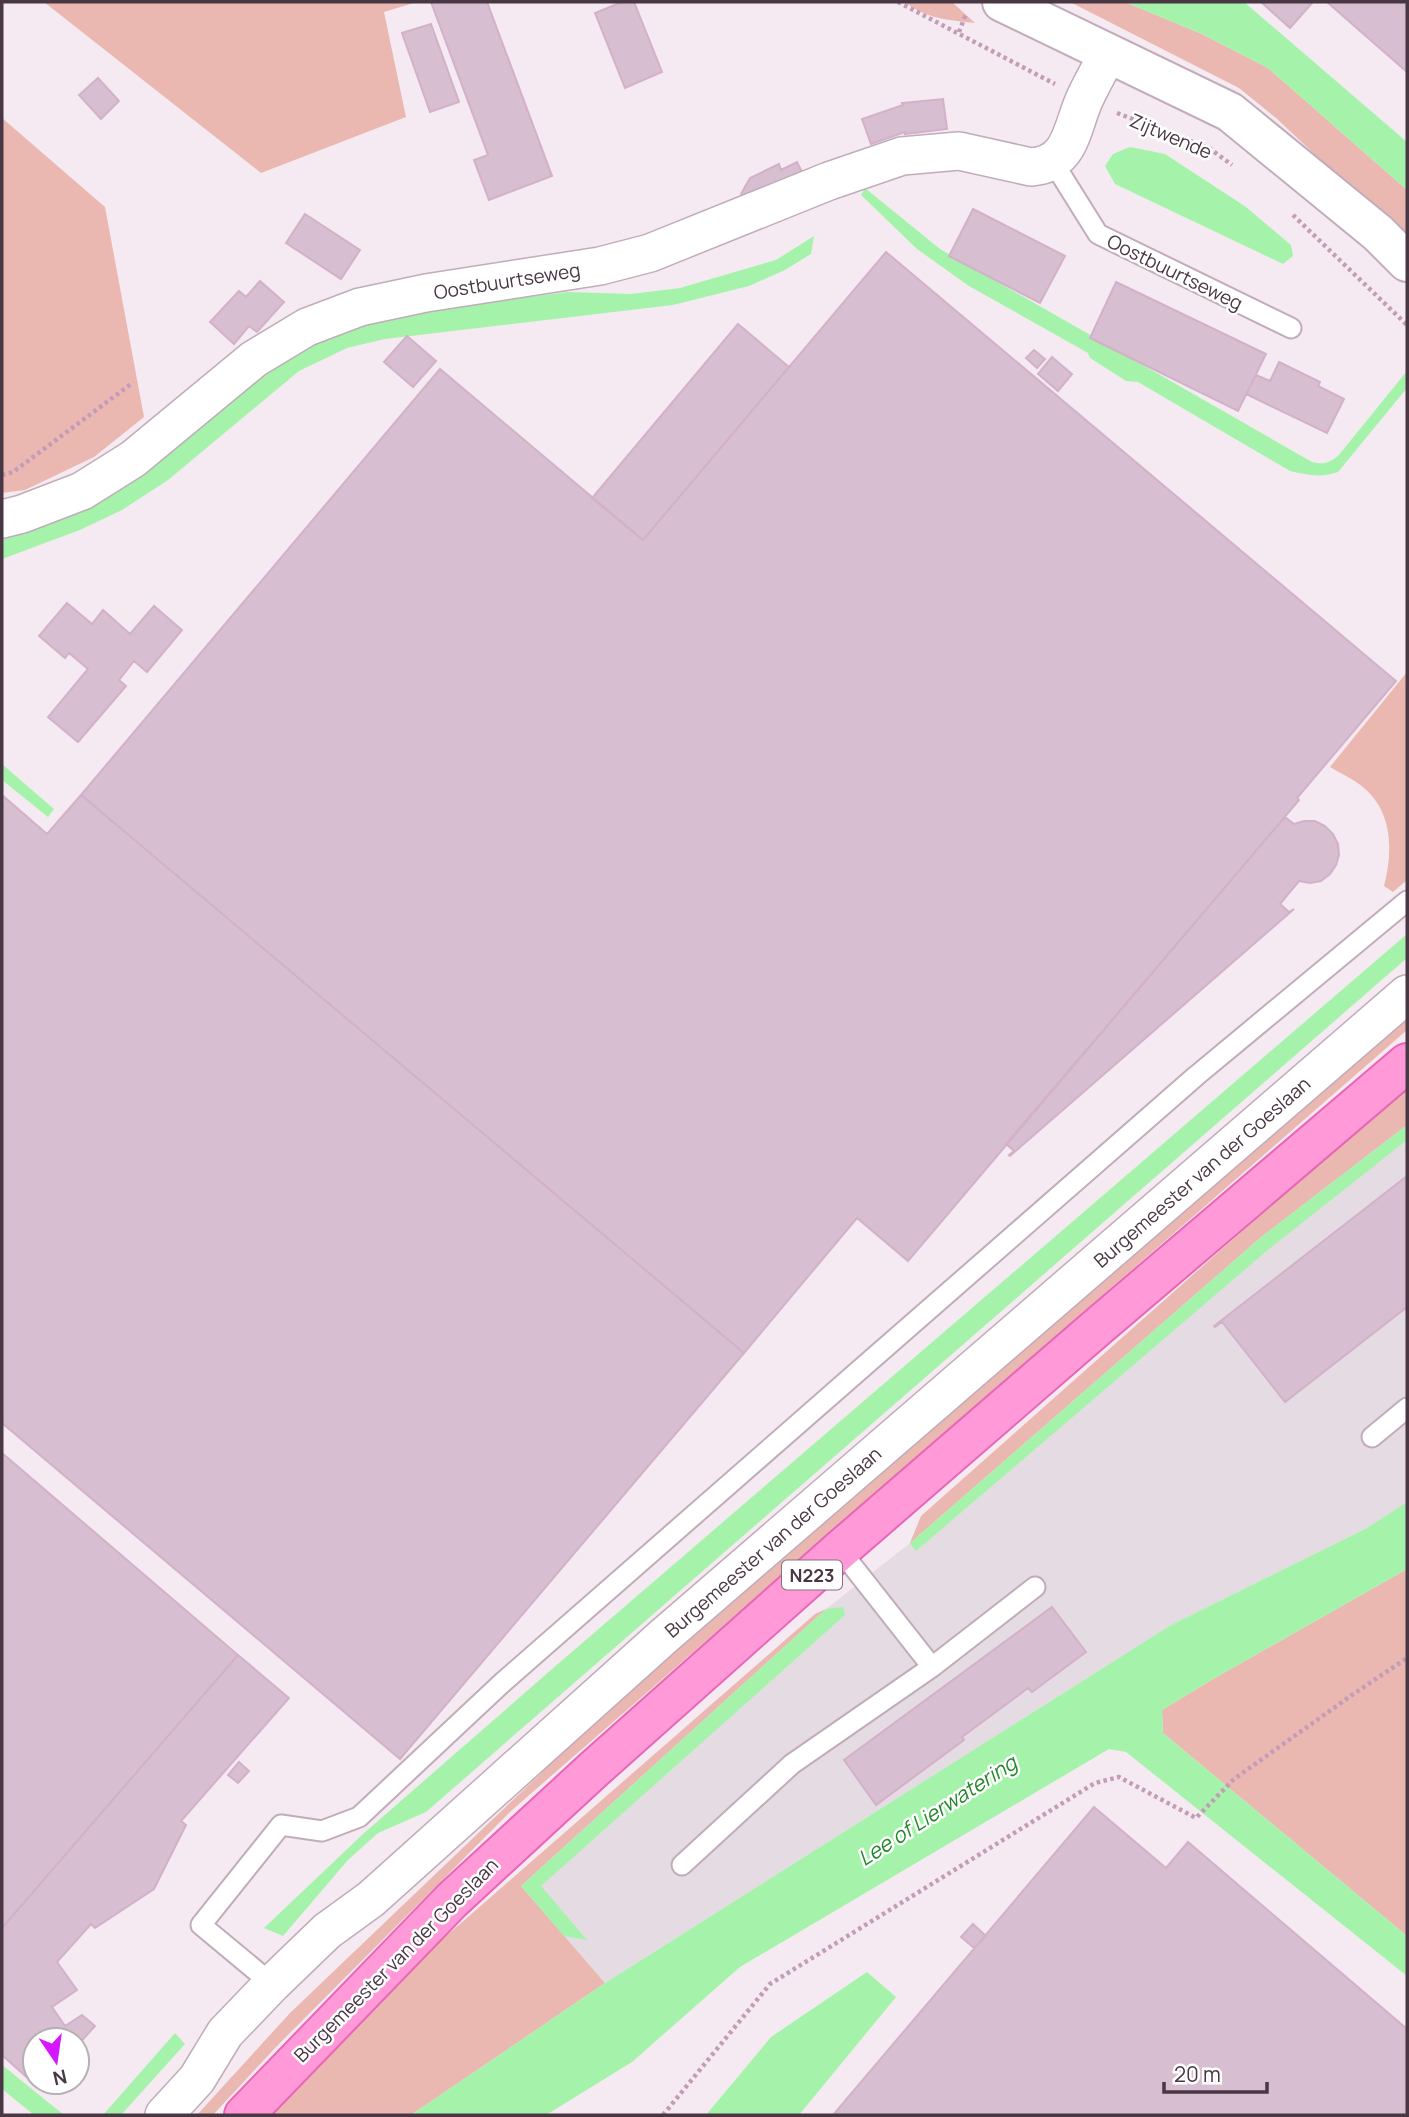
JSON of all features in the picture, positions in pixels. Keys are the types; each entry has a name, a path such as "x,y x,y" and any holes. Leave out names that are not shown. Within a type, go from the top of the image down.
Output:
{"main road":[{"name":"Burgemeester van der Goeslaan","path":"244,2115 452,1900 593,1770 840,1550 1407,1063"}],"street":[{"path":"984,7 1108,54 1230,112 1378,233 1407,262"},
{"path":"1053,162 1066,149 1084,100 1108,54"},
{"name":"Oostbuurtseweg","path":"2,519 82,491 133,459 254,359 307,327 359,307 426,293 600,266 650,253 829,181 902,156 959,151 1031,167 1043,167 1053,162"},
{"name":"Burgemeester van der Goeslaan","path":"164,2115 197,2079 225,2033 327,1931 371,1899 675,1627 1407,994"}],"lane":[{"name":"Oostbuurtseweg","path":"1053,162 1098,234 1292,328"},
{"path":"272,1984 201,1925 281,1825 322,1831 359,1817 502,1683 863,1367 1196,1076 1407,901"},
{"path":"1373,1437 1407,1408"},
{"path":"840,1550 932,1667"},
{"path":"682,1865 792,1764 932,1667 1035,1587"}],"path":[{"name":"Zijtwende","path":"898,2 1084,100 1209,148 1241,172"},
{"path":"958,32 984,7"},
{"path":"1292,214 1407,325"},
{"path":"2,475 13,472 131,384"},
{"path":"663,2115 770,1984 1095,1783 1119,1777 1196,1818 1234,1779 1407,1658"}],"shaded area":[{"path":"44,2 417,2 384,12 406,117 261,173"},
{"path":"905,2 952,2 975,23 930,15"},
{"path":"1070,2 1125,2 1202,34 1268,68 1407,190 1407,241 1276,118 1239,88"},
{"path":"2,118 105,207 144,417 94,457 25,490 2,493"},
{"path":"1407,672 1407,880 1393,892 1384,886 1389,846 1381,809 1364,788 1330,767"},
{"path":"1407,1017 1407,1030 511,1811 275,2048 213,2115 197,2115 290,2013 647,1672"},
{"path":"1407,1088 1407,1125 1260,1238 910,1543 921,1516"},
{"path":"1407,1125 1407,1502 1367,1528 1171,1625 605,1983 521,1886 826,1609 910,1543 1260,1238"},
{"path":"1407,1569 1407,1936 1163,1733 1162,1710"},
{"path":"826,1609 521,1886 605,1983 411,2115 271,2115 398,1978 815,1614"}],"water":[{"path":"1125,2 1244,2 1407,142 1407,190 1268,68 1202,34"},
{"path":"1130,147 1165,154 1246,207 1291,245 1293,256 1283,264 1115,184 1105,166 1113,154"},
{"path":"865,188 940,249 1312,462 1326,463 1338,456 1407,371 1407,388 1338,472 1308,475 1290,471 1138,382 1126,381 1090,358 1088,353 969,286 917,249 861,195"},
{"path":"814,236 811,254 785,270 749,286 673,305 385,339 347,348 299,371 168,480 122,510 80,530 2,559 2,540 78,511 119,490 184,442 251,385 318,339 346,327 440,308 568,292 631,294 680,288 776,260"},
{"path":"2,764 54,809 48,817 2,780"},
{"path":"1407,934 1407,958 426,1812 378,1833 348,1860 283,1936 264,1928 363,1834 559,1663"},
{"path":"1407,1125 1407,1140 1269,1249 916,1551 910,1543 1260,1238"},
{"name":"Lee of Lierwatering","path":"1407,1502 1407,1569 1162,1710 1163,1733 1407,1936 1407,1976 1126,1752 1109,1749 740,1967 632,2062 546,2115 411,2115 605,1983 1171,1625 1367,1528"},
{"path":"843,1607 845,1615 541,1886 587,1940 564,1936 521,1886 826,1609"},
{"path":"867,1972 896,1997 799,2115 706,2115 771,2037"},
{"path":"175,2033 185,2044 121,2115 103,2115"},
{"path":"2,2065 21,2080 21,2096 40,2096 64,2115 34,2115 2,2089"}],"building":[{"path":"431,2 487,2 552,176 489,200 474,160 488,155"},
{"path":"622,2 634,2 662,72 625,88 595,13"},
{"path":"1261,2 1313,2 1290,28"},
{"path":"1327,2 1407,2 1407,72"},
{"path":"431,24 459,102 430,112 402,33"},
{"path":"98,78 119,101 101,119 79,95"},
{"path":"943,99 947,129 905,132 871,144 862,119 903,105 902,103"},
{"path":"797,162 804,176 747,205 741,194 750,178 779,164 781,170"},
{"path":"973,209 1065,256 1040,303 949,256"},
{"path":"305,214 360,250 341,279 286,243"},
{"path":"886,252 1396,681 1297,798 1299,800 908,1261 857,1218 744,1353 81,795 440,369 643,540"},
{"path":"260,281 284,302 257,332 249,326 234,344 210,322 239,291 246,297"},
{"path":"1116,282 1266,354 1238,411 1090,338"},
{"path":"738,324 789,367 643,540 592,498"},
{"path":"407,336 436,361 413,387 384,362"},
{"path":"1034,350 1045,359 1037,368 1026,358"},
{"path":"1052,357 1072,374 1058,391 1038,374"},
{"path":"1279,362 1320,382 1318,386 1344,399 1327,433 1246,394 1256,375 1270,381"},
{"path":"67,603 92,624 103,610 130,634 154,606 182,630 147,672 134,661 119,680 126,686 78,742 48,717 88,669 69,653 65,658 39,636"},
{"path":"2,795 47,834 81,795 744,1353 400,1759 2,1423"},
{"path":"1285,817 1294,824 1315,821 1333,834 1339,855 1330,874 1321,881 1299,881 1280,904 1289,912 1294,909 1010,1156 1014,1151 1006,1144"},
{"path":"1407,1176 1407,1307 1285,1402 1222,1322 1214,1326"},
{"path":"2,1453 238,1655 2,1928"},
{"path":"1052,1607 1086,1652 1032,1692 1028,1688 962,1737 964,1740 876,1805 844,1760"},
{"path":"238,1655 289,1698 181,1821 186,1825 154,1889 95,1928 91,1924 57,1962 77,1990 52,2007 65,2026 21,2026 21,2072 2,2055 2,1928"},
{"path":"239,1762 249,1771 238,1783 228,1775"},
{"path":"1094,1807 1166,1868 1188,1842 1407,2029 1407,2115 833,2115"},
{"path":"973,1924 986,1936 974,1948 961,1937"},
{"path":"82,2015 95,2026 91,2030 91,2026 65,2026"}]}
